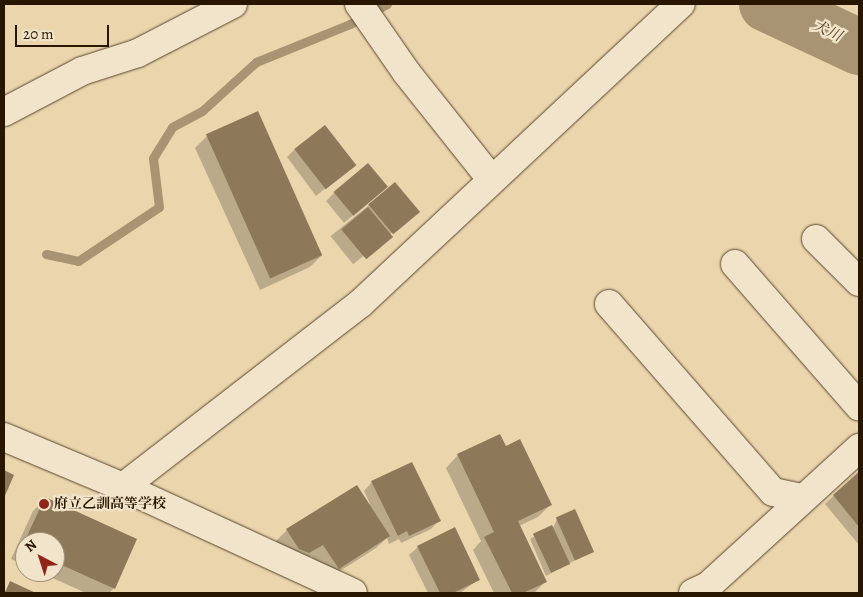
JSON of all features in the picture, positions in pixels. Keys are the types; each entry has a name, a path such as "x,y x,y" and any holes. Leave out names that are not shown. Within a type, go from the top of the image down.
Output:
{"street":[{"path":"4,112 82,71 138,53 233,4"},
{"path":"123,487 361,303 680,4"},
{"path":"364,11 406,72 492,180"},
{"path":"816,238 859,282"},
{"path":"735,264 859,406"},
{"path":"609,304 773,492 802,498"},
{"path":"4,437 123,487 353,593"},
{"path":"693,593 708,586 802,498 859,448"}],"building":[{"path":"258,111 322,255 270,279 206,134"},
{"path":"325,125 356,165 326,189 294,149"},
{"path":"368,163 388,187 353,216 334,192"},
{"path":"395,182 420,212 393,234 368,204"},
{"path":"368,207 393,237 366,259 341,229"},
{"path":"500,434 506,446 520,439 552,505 518,521 547,582 523,593 512,593 484,537 494,532 457,454"},
{"path":"412,462 441,521 409,536 407,531 398,536 371,481"},
{"path":"4,470 14,475 4,498"},
{"path":"859,472 859,527 833,495"},
{"path":"357,485 390,536 339,569 323,545 309,553 299,549 286,529"},
{"path":"45,497 137,539 115,589 65,566 65,532 29,532"},
{"path":"575,509 594,552 575,560 556,518"},
{"path":"552,525 570,564 551,573 533,534"},
{"path":"455,527 480,580 453,593 440,593 417,546"},
{"path":"10,581 36,593 5,593"}],"waterway":[{"path":"46,254 78,261 159,207 153,158 172,127 202,111 256,62 350,24 387,4"},
{"name":"犬川","path":"767,4 859,47"}],"place":[{"name":"府立乙訓高等学校","path":"44,504"}]}
